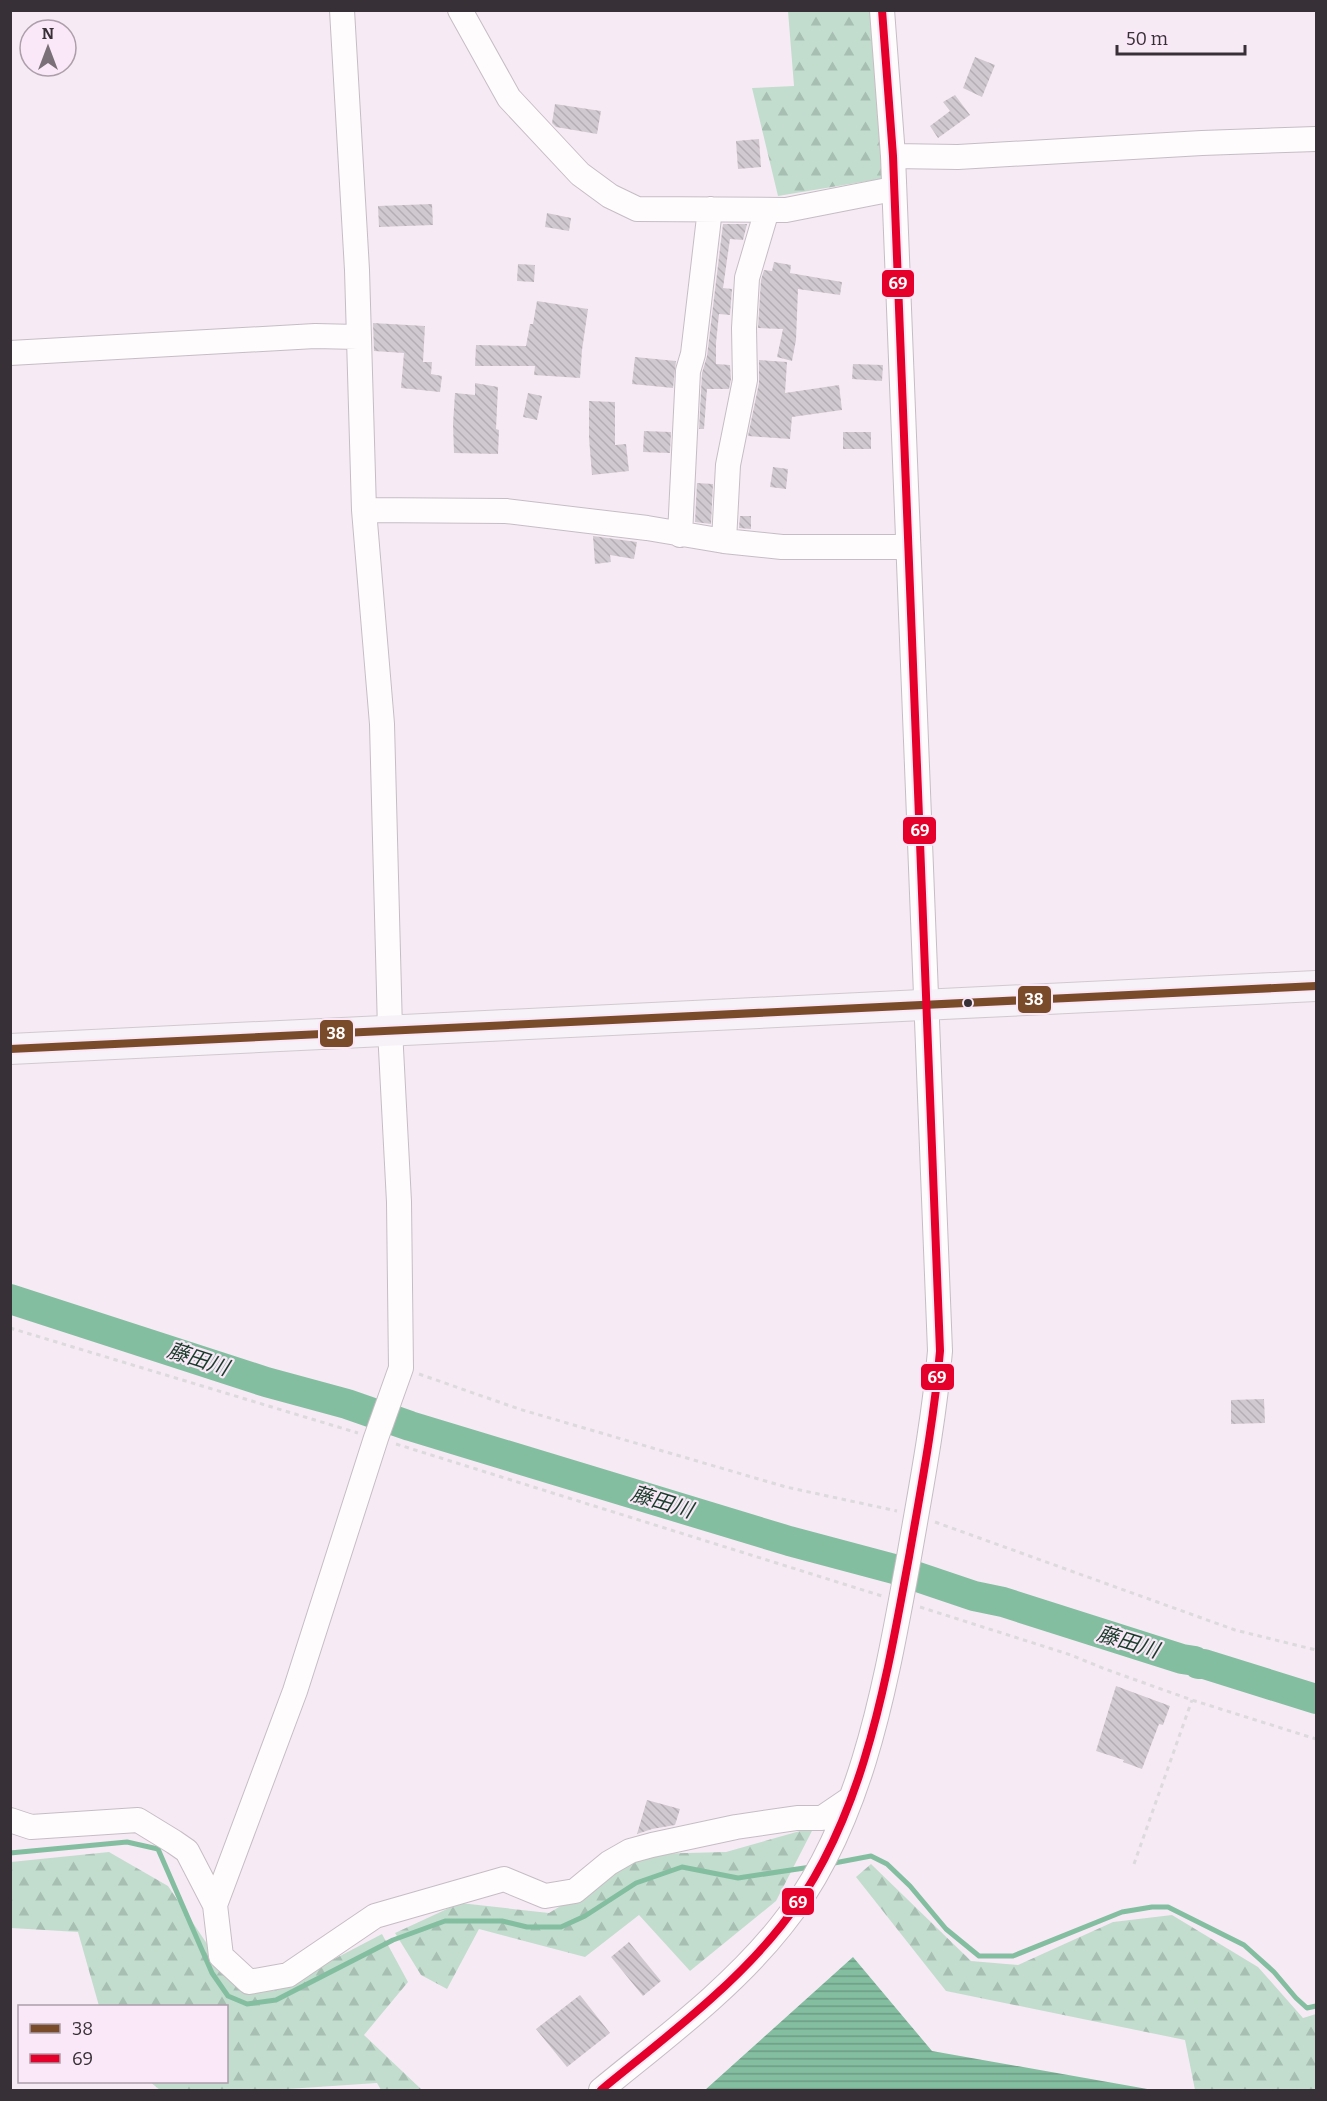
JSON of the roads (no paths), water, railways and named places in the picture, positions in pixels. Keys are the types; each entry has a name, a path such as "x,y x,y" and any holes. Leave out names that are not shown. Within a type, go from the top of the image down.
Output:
{"main road":[{"path":"10,1049 1317,986"}],"street":[{"path":"215,1905 295,1691 376,1438 401,1368 399,1202 390,1030 382,724 364,510 357,270 342,10"},
{"path":"460,10 509,98 580,174 610,196 637,209 786,210 893,189"},
{"path":"601,2091 677,2028 750,1962 782,1925 816,1875 837,1834 878,1716 901,1601 936,1398 940,1351 893,156 882,10"},
{"path":"893,156 958,157 1191,143 1317,139"},
{"path":"680,535 688,371 693,354 710,209"},
{"path":"724,541 729,465 745,380 744,328 747,278 767,210"},
{"path":"10,353 315,336 358,337"},
{"path":"364,510 506,511 648,528 680,535 782,548 907,548"},
{"path":"10,1820 31,1827 138,1820 187,1851 215,1905 221,1956 249,1982 288,1975 375,1916 504,1879 545,1896 575,1891 609,1863 630,1851 736,1827 797,1818 822,1818 850,1799"}],"waterway":[{"name":"藤田川","path":"10,1299 266,1382 347,1404 410,1426 789,1541 894,1569 974,1596 1003,1602 1316,1699"},
{"path":"10,1853 127,1842 158,1849 212,1973 228,1996 247,2004 276,2000 393,1940 445,1921 502,1921 527,1927 561,1927 585,1916 636,1883 682,1867 738,1878 811,1867"},
{"path":"829,1864 871,1856 887,1864 910,1886 946,1929 979,1956 1013,1956 1122,1912 1168,1907 1244,1945 1274,1972 1307,2008 1316,2006"}]}
